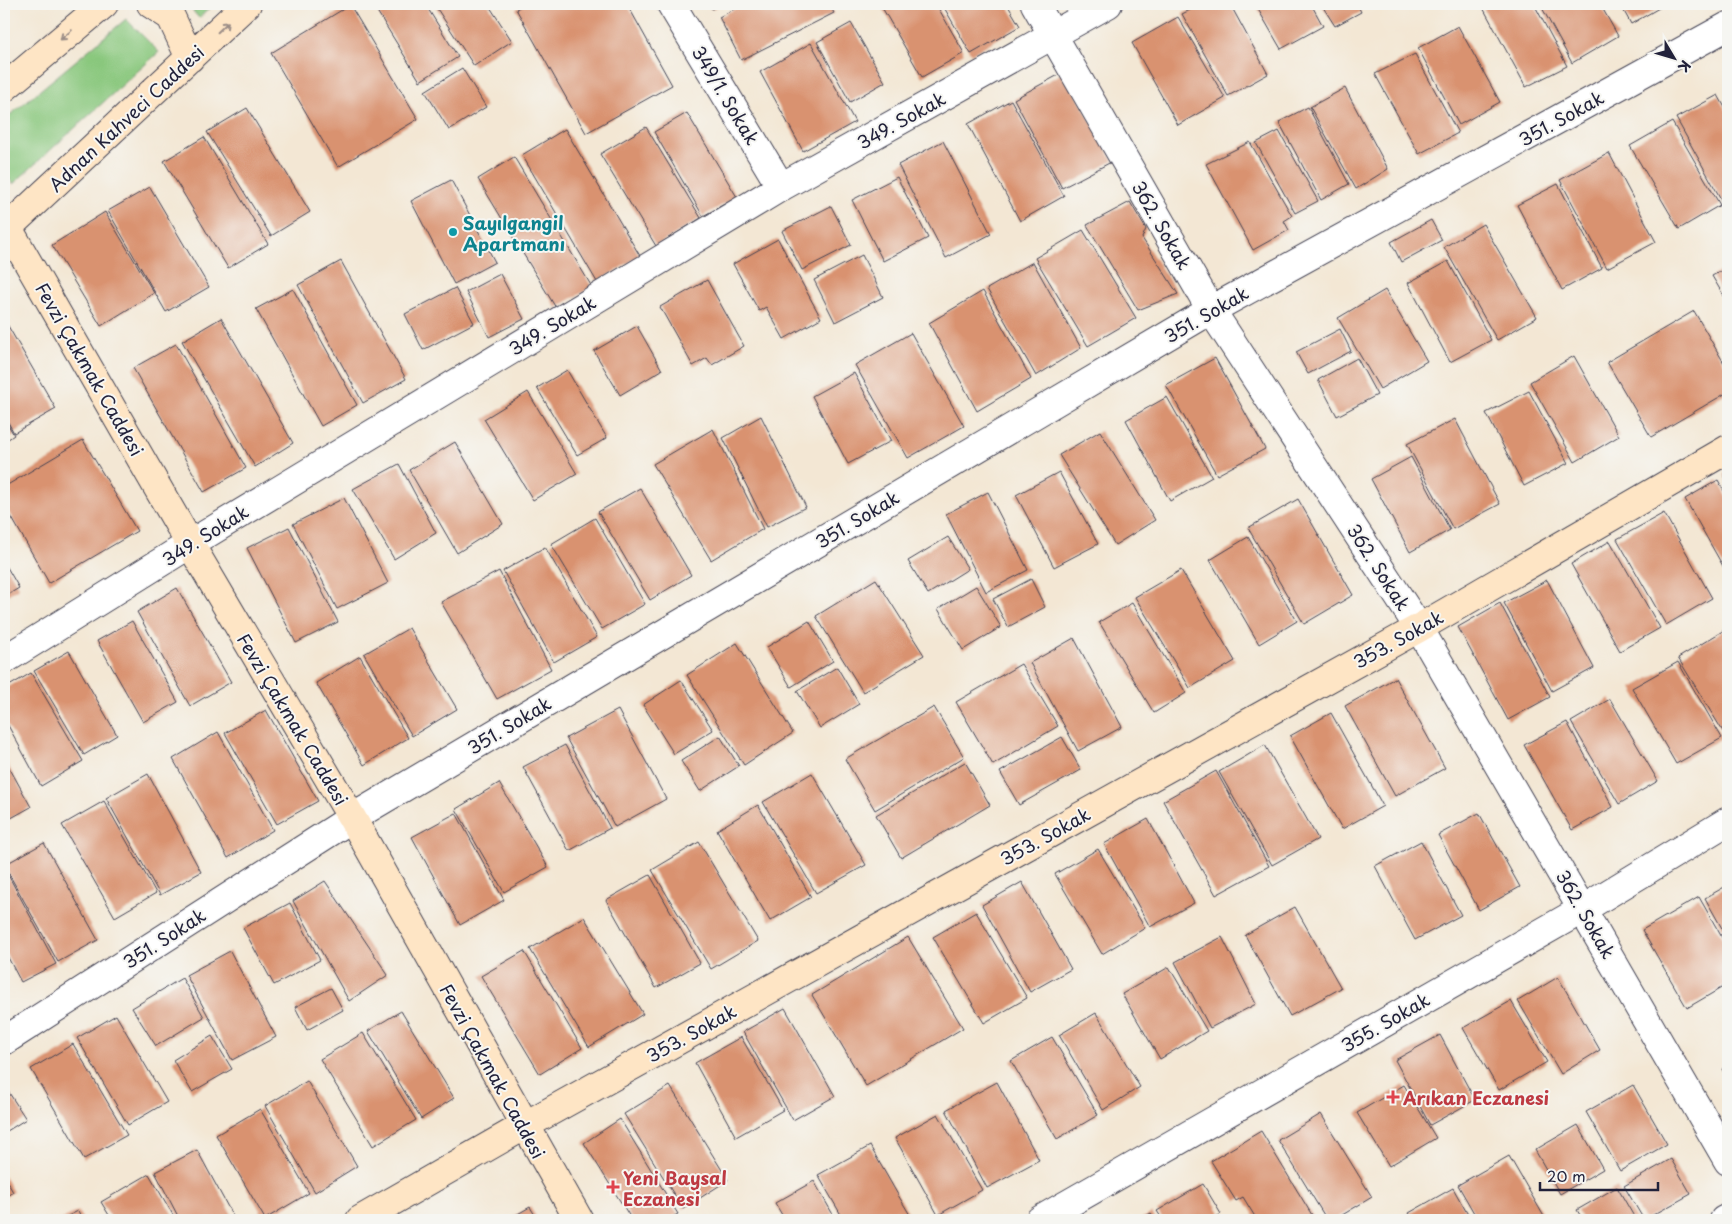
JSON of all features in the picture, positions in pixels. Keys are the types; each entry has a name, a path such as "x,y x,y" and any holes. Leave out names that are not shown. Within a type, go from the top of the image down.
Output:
{"main road":[{"path":"4,88 104,4"},
{"path":"151,4 171,17 190,58"},
{"name":"Adnan Kahveci Caddesi","path":"5,226 247,4"},
{"name":"Fevzi Çakmak Caddesi","path":"5,226 352,818 524,1126 579,1220"},
{"name":"353. Sokak","path":"360,1220 524,1126 1419,628 1728,449"}],"street":[{"name":"349/1. Sokak","path":"671,4 781,186"},
{"name":"362. Sokak","path":"1034,4 1211,310 1419,628 1728,1161"},
{"name":"349. Sokak","path":"4,660 190,544 781,186 1108,4"},
{"name":"351. Sokak","path":"4,1041 352,818 1211,310 1728,26"},
{"name":"355. Sokak","path":"1040,1220 1583,909 1728,821"},
{"path":"1724,1220 1728,1218"}],"green space":[{"path":"187,4 214,4 199,18"},
{"path":"126,19 159,52 13,184 4,172 4,120"}],"building":[{"path":"4,4 12,4 4,11"},
{"path":"383,4 425,4 458,57 420,81 375,8"},
{"path":"434,4 488,4 512,41 474,66"},
{"path":"525,4 627,4 672,85 586,133 516,9"},
{"path":"708,4 721,4 712,9"},
{"path":"744,4 829,4 834,13 741,60 719,17"},
{"path":"880,4 936,4 964,53 922,77"},
{"path":"942,4 1007,4 1020,26 971,54"},
{"path":"1202,4 1230,4 1268,74 1228,96 1182,14"},
{"path":"1255,4 1311,4 1323,26 1281,49"},
{"path":"1321,4 1357,4 1361,12 1335,26"},
{"path":"1481,4 1534,4 1567,66 1526,87"},
{"path":"1540,4 1600,4 1618,36 1572,63"},
{"path":"1620,4 1666,4 1631,24"},
{"path":"350,5 418,119 338,167 271,53"},
{"path":"1178,17 1225,98 1178,125 1132,43"},
{"path":"851,23 885,82 850,102 817,42"},
{"path":"1458,26 1500,102 1459,125 1418,48"},
{"path":"811,43 855,122 803,151 760,72"},
{"path":"1415,54 1458,133 1419,154 1375,74"},
{"path":"462,68 486,107 449,130 425,91"},
{"path":"1064,72 1113,161 1062,188 1014,99"},
{"path":"1345,88 1388,169 1356,189 1310,107"},
{"path":"1718,95 1728,113 1728,197 1722,201 1676,118"},
{"path":"1011,100 1064,196 1020,221 968,124"},
{"path":"1308,107 1349,184 1321,200 1279,122"},
{"path":"247,108 310,212 271,236 207,132"},
{"path":"687,113 737,197 703,216 654,132"},
{"path":"1672,122 1720,205 1679,229 1630,146"},
{"path":"646,127 701,218 656,246 600,154"},
{"path":"565,129 640,256 597,282 522,155"},
{"path":"1279,131 1318,201 1295,213 1256,143"},
{"path":"204,137 268,244 228,268 164,161"},
{"path":"943,141 991,234 946,258 898,165"},
{"path":"1250,142 1292,216 1284,221 1289,230 1253,250 1206,164"},
{"path":"1609,153 1656,242 1607,268 1560,180"},
{"path":"514,157 592,287 556,308 478,179"},
{"path":"897,177 928,238 883,261 852,200"},
{"name":"Sayılgangil Apartmanı","path":"451,180 495,262 454,284 411,201"},
{"path":"1558,184 1602,268 1562,290 1517,205"},
{"path":"150,187 209,287 166,312 108,211"},
{"path":"1130,202 1146,229 1142,238 1178,294 1138,310 1087,225"},
{"path":"831,206 851,245 802,270 782,231"},
{"path":"105,212 154,293 101,326 52,245"},
{"path":"1431,220 1442,240 1401,262 1391,242"},
{"path":"1483,224 1537,317 1497,340 1444,247"},
{"path":"1083,230 1136,318 1088,346 1035,258"},
{"path":"778,239 821,318 784,339 766,307 759,311 733,264"},
{"path":"862,255 883,297 835,322 814,280"},
{"path":"341,261 406,379 363,403 298,285"},
{"path":"1448,261 1491,340 1450,362 1408,283"},
{"path":"1033,262 1081,348 1036,376 987,289"},
{"path":"1728,267 1728,303 1712,276"},
{"path":"500,274 524,319 489,337 466,292"},
{"path":"707,280 744,346 712,365 707,358 693,366 660,307"},
{"path":"455,288 474,323 423,350 405,314"},
{"path":"293,289 357,405 321,426 256,309"},
{"path":"1385,290 1427,361 1380,389 1338,318"},
{"path":"983,291 1031,379 977,411 929,323"},
{"path":"1694,311 1728,370 1728,392 1651,437 1607,362"},
{"path":"221,318 293,443 255,467 182,341"},
{"path":"4,319 56,409 14,433 4,415"},
{"path":"637,326 662,370 620,395 594,351"},
{"path":"1340,329 1351,351 1308,374 1296,352"},
{"path":"911,333 964,426 908,458 855,365"},
{"path":"176,344 246,468 204,492 133,368"},
{"path":"1574,356 1619,436 1575,462 1530,382"},
{"path":"1215,358 1265,449 1217,475 1166,385"},
{"path":"1357,358 1377,395 1337,416 1318,380"},
{"path":"567,370 607,438 577,455 537,388"},
{"path":"854,373 891,441 848,464 812,396"},
{"path":"1529,391 1568,463 1524,486 1486,413"},
{"path":"528,392 577,474 533,500 484,419"},
{"path":"1167,397 1212,477 1170,501 1126,420"},
{"path":"761,416 806,507 767,527 723,438"},
{"path":"4,418 14,435 4,442"},
{"path":"1455,419 1500,504 1453,529 1407,444"},
{"path":"713,429 763,529 711,560 653,464"},
{"path":"1100,431 1155,520 1115,545 1059,455"},
{"path":"83,440 137,531 49,583 4,504 4,487"},
{"path":"455,442 503,524 457,553 409,470"},
{"path":"1411,457 1450,530 1410,552 1371,479"},
{"path":"399,464 436,533 394,559 353,489"},
{"path":"1059,472 1098,544 1054,567 1016,495"},
{"path":"1728,472 1728,483 1724,474"},
{"path":"1718,480 1728,498 1728,575 1685,499"},
{"path":"640,488 691,575 650,600 598,512"},
{"path":"988,492 1028,570 986,592 946,514"},
{"path":"344,498 388,583 337,609 293,524"},
{"path":"1298,499 1353,595 1304,624 1248,528"},
{"path":"1664,513 1712,598 1666,625 1617,539"},
{"path":"595,518 645,604 602,629 551,544"},
{"path":"289,527 338,622 296,643 247,548"},
{"path":"948,537 968,569 928,594 908,561"},
{"path":"1248,537 1297,621 1259,644 1210,560"},
{"path":"1610,541 1660,628 1620,651 1571,564"},
{"path":"545,547 597,637 554,662 503,571"},
{"path":"4,562 19,588 4,597"},
{"path":"1181,570 1235,661 1190,688 1135,597"},
{"path":"499,571 551,669 497,699 441,602"},
{"path":"876,579 924,655 863,692 816,616"},
{"path":"1031,579 1045,607 1008,627 993,599"},
{"path":"1547,580 1594,668 1552,691 1504,603"},
{"path":"976,586 1001,627 963,650 938,609"},
{"path":"177,588 231,682 190,706 137,612"},
{"path":"1132,603 1186,693 1154,713 1099,622"},
{"path":"1500,603 1550,697 1508,720 1458,627"},
{"path":"132,621 178,702 143,722 97,641"},
{"path":"809,621 833,661 791,687 767,647"},
{"path":"409,628 457,709 412,736 364,654"},
{"path":"1726,629 1728,633 1727,738 1678,658"},
{"path":"1074,638 1122,727 1078,751 1030,663"},
{"path":"737,643 793,733 744,765 687,675"},
{"path":"69,651 117,735 84,755 34,671"},
{"path":"360,656 408,738 364,765 316,683"},
{"path":"1678,662 1722,738 1676,764 1632,688"},
{"path":"1021,664 1058,726 993,765 956,702"},
{"path":"837,667 859,704 820,728 797,691"},
{"path":"31,673 83,761 41,786 4,718 4,689"},
{"path":"1395,678 1445,768 1395,796 1345,706"},
{"path":"681,680 713,730 674,754 643,705"},
{"path":"1610,699 1658,781 1619,804 1571,722"},
{"path":"934,707 964,757 875,810 845,759"},
{"path":"266,710 318,801 277,824 225,733"},
{"path":"618,710 666,799 615,827 566,738"},
{"path":"1331,713 1383,806 1342,829 1290,736"},
{"path":"1567,722 1613,807 1572,830 1524,745"},
{"path":"218,732 273,830 228,858 173,759"},
{"path":"720,736 739,766 700,791 681,761"},
{"path":"1062,737 1081,770 1019,805 1000,772"},
{"path":"565,745 610,828 569,851 523,767"},
{"path":"1265,745 1318,839 1272,865 1219,772"},
{"path":"4,758 31,807 4,822"},
{"path":"965,762 990,805 901,858 876,815"},
{"path":"1216,771 1269,866 1216,895 1163,801"},
{"path":"812,773 866,865 816,893 763,802"},
{"path":"148,774 201,872 160,895 106,798"},
{"path":"499,783 548,867 504,892 456,809"},
{"path":"104,801 156,893 115,917 62,825"},
{"path":"758,805 811,897 770,921 717,830"},
{"path":"456,813 504,900 460,925 412,837"},
{"path":"1479,813 1520,887 1479,910 1438,835"},
{"path":"1148,819 1194,903 1150,927 1104,844"},
{"path":"1421,841 1461,915 1415,940 1375,866"},
{"path":"699,842 758,941 711,969 652,870"},
{"path":"44,843 98,940 58,962 4,865"},
{"path":"1098,849 1145,928 1102,954 1055,874"},
{"path":"6,871 56,964 21,982 4,950 4,872"},
{"path":"650,875 700,963 656,988 606,900"},
{"path":"325,881 388,975 349,1001 293,901"},
{"path":"1022,882 1071,969 1030,992 982,905"},
{"path":"1728,885 1728,939 1705,898"},
{"path":"1699,897 1728,948 1728,984 1687,1008 1642,930"},
{"path":"290,903 320,960 274,985 243,928"},
{"path":"1295,907 1341,988 1290,1016 1245,935"},
{"path":"976,912 1027,998 984,1023 933,937"},
{"path":"584,917 643,1014 589,1047 530,949"},
{"path":"908,937 963,1028 866,1086 812,995"},
{"path":"1222,937 1256,1004 1210,1028 1175,962"},
{"path":"230,951 276,1037 232,1060 186,975"},
{"path":"524,951 582,1048 540,1074 481,976"},
{"path":"1169,967 1207,1031 1160,1059 1122,994"},
{"path":"1558,977 1600,1050 1561,1074 1518,1001"},
{"path":"182,978 204,1017 156,1046 132,1008"},
{"path":"331,988 343,1010 307,1030 295,1007"},
{"path":"1511,1001 1547,1062 1499,1090 1463,1028"},
{"path":"785,1008 835,1096 793,1120 743,1032"},
{"path":"401,1011 454,1098 421,1119 368,1031"},
{"path":"1096,1013 1140,1087 1103,1110 1059,1035"},
{"path":"116,1015 167,1102 128,1125 77,1038"},
{"path":"363,1033 416,1120 373,1146 320,1059"},
{"path":"1440,1035 1475,1100 1430,1125 1395,1060"},
{"path":"212,1036 232,1069 192,1092 173,1060"},
{"path":"741,1037 783,1110 736,1137 695,1063"},
{"path":"1052,1037 1098,1115 1057,1139 1011,1061"},
{"path":"73,1044 127,1135 84,1159 31,1069"},
{"path":"1728,1066 1728,1080 1722,1069"},
{"path":"307,1081 357,1166 315,1192 265,1106"},
{"path":"997,1082 1039,1160 987,1188 946,1110"},
{"path":"4,1085 26,1119 4,1133"},
{"path":"1404,1085 1436,1138 1389,1166 1357,1113"},
{"path":"1633,1085 1667,1144 1620,1171 1586,1112"},
{"path":"670,1086 728,1180 683,1209 624,1114"},
{"path":"260,1109 309,1193 265,1219 216,1135"},
{"path":"938,1114 982,1190 938,1215 895,1138"},
{"path":"1321,1114 1372,1197 1334,1220 1327,1220 1278,1140"},
{"path":"620,1119 678,1214 667,1220 632,1220 584,1143"},
{"path":"1578,1125 1603,1169 1560,1194 1535,1150"},
{"path":"1261,1131 1315,1220 1257,1220 1243,1197 1236,1201 1211,1161"},
{"path":"870,1146 913,1220 844,1220 818,1175"},
{"path":"197,1150 235,1220 180,1220 155,1172"},
{"path":"1509,1156 1546,1220 1478,1220 1458,1185"},
{"path":"1671,1159 1691,1194 1644,1220 1624,1186"},
{"path":"149,1174 176,1220 119,1220 118,1218 112,1220 101,1202"},
{"path":"4,1176 13,1192 4,1198"},
{"path":"814,1181 836,1220 785,1220 775,1203"},
{"path":"1203,1184 1221,1214 1211,1220 1163,1220 1157,1211"},
{"path":"1617,1187 1636,1220 1583,1220 1577,1210"},
{"path":"1453,1188 1471,1220 1413,1220 1409,1213"},
{"path":"530,1207 538,1220 507,1220"},
{"path":"78,1211 83,1220 60,1220"},
{"path":"1151,1213 1155,1220 1139,1220"}],"place":[{"name":"Sayılgangil Apartmanı","path":"453,232"},
{"name":"Arıkan Eczanesi","path":"1393,1097"},
{"name":"Yeni Baysal Eczanesi","path":"613,1187"}]}
